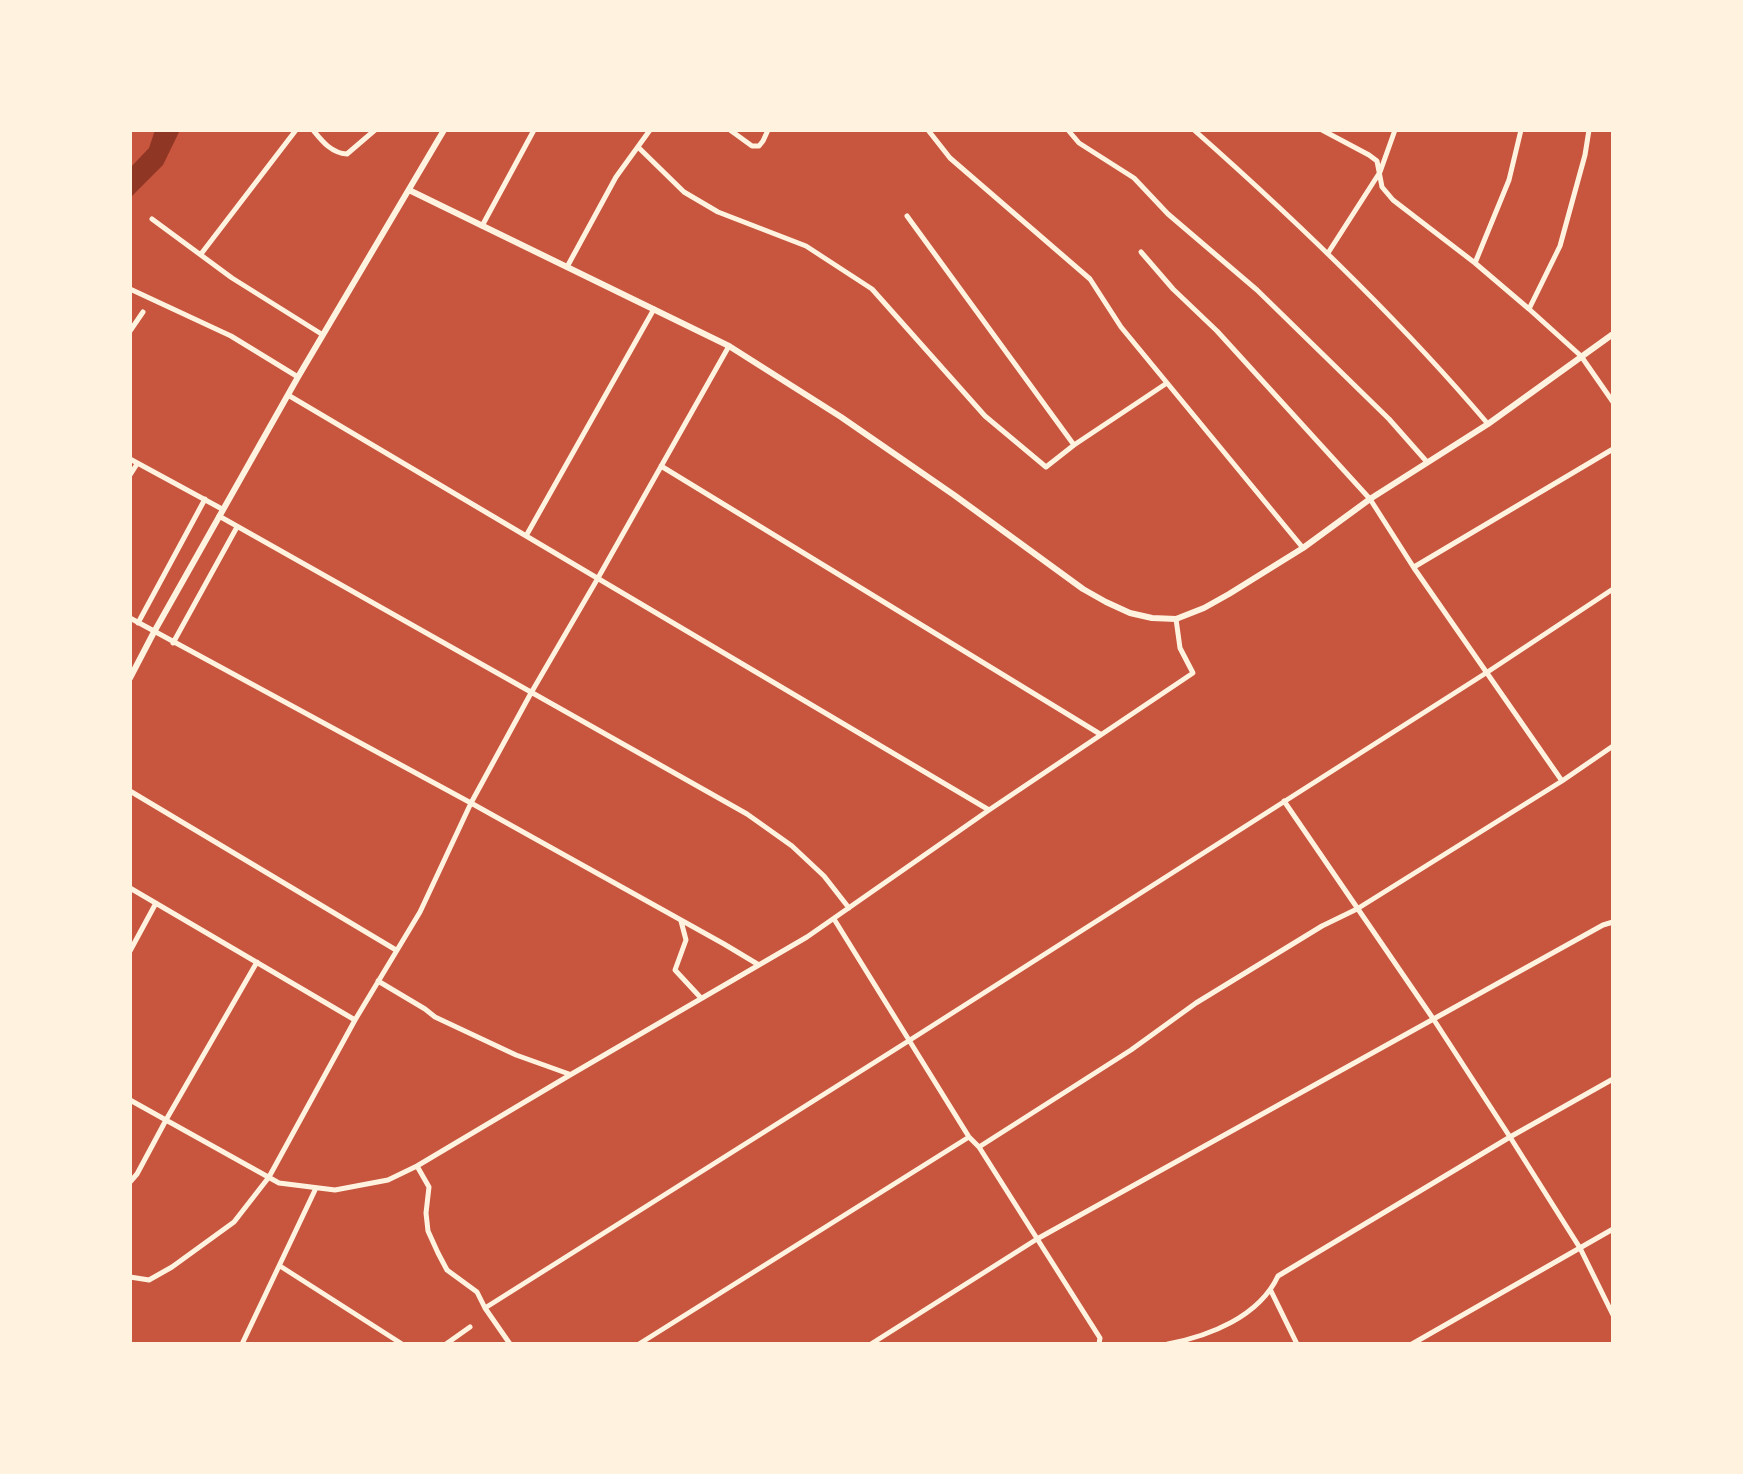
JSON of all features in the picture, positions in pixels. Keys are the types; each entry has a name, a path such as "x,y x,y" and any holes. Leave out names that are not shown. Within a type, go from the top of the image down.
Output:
{"street":[{"path":"201,254 296,130"},
{"path":"313,130 330,149 347,154 375,130"},
{"path":"130,678 298,377 444,130"},
{"path":"482,226 534,130"},
{"path":"567,267 616,177 650,130"},
{"path":"730,130 752,146 759,146 768,130"},
{"path":"928,130 950,158 1090,279 1121,327 1303,548"},
{"path":"1068,130 1079,143 1134,178 1168,214 1257,290 1389,419 1427,462"},
{"path":"1194,130 1328,253 1442,370 1488,424"},
{"path":"1322,130 1377,161 1382,187 1393,200 1475,263 1581,356 1613,402"},
{"path":"1328,253 1380,172 1395,130"},
{"path":"1475,263 1509,180 1521,130"},
{"path":"1529,309 1560,246 1589,130"},
{"path":"638,147 684,192 718,212 806,246 872,289 985,416 1046,467 1167,383"},
{"path":"409,190 729,346 954,495 1083,589 1130,613 1152,618 1176,619 1229,594 1488,424 1613,334"},
{"path":"907,216 1074,445"},
{"path":"152,219 232,278 323,335"},
{"path":"1141,252 1370,499 1414,568 1562,781"},
{"path":"130,289 231,336 298,377"},
{"path":"526,536 654,308"},
{"path":"130,331 143,312"},
{"path":"130,1277 149,1280 172,1267 234,1222 269,1177 355,1020 420,912 471,803 531,693 729,346"},
{"path":"288,395 989,810"},
{"path":"1414,568 1613,449"},
{"path":"130,459 205,499 237,527 747,814 792,846 824,876 849,908"},
{"path":"130,475 137,464"},
{"path":"661,466 1101,735"},
{"path":"138,623 205,499"},
{"path":"173,643 237,527"},
{"path":"485,1308 1486,673 1613,589"},
{"path":"130,618 471,803 759,965"},
{"path":"130,1100 279,1183 335,1190 388,1180 417,1166 834,919 1193,673 1180,648 1176,619"},
{"path":"979,1147 1131,1050 1196,1003 1322,926 1357,909 1613,746"},
{"path":"130,791 396,950"},
{"path":"1284,801 1510,1137 1580,1248 1613,1315"},
{"path":"130,888 355,1020"},
{"path":"130,951 156,903"},
{"path":"834,919 969,1137 979,1147 1100,1338 1099,1344"},
{"path":"681,920 686,940 675,970 701,998"},
{"path":"871,1344 1037,1239 1613,922"},
{"path":"130,1182 257,962"},
{"path":"378,981 435,1017 516,1055 570,1075"},
{"path":"1168,1344 1209,1333 1242,1316 1271,1291 1278,1276 1613,1079"},
{"path":"639,1344 969,1137"},
{"path":"417,1166 429,1187 426,1213 428,1231 447,1270 477,1292 510,1344"},
{"path":"242,1344 316,1188"},
{"path":"1412,1344 1613,1229"},
{"path":"280,1266 402,1344"},
{"path":"1271,1291 1297,1344"},
{"path":"446,1344 470,1327"}],"shaded area":[{"path":"155,130 180,130 163,165 130,198 130,168 149,148"}]}
